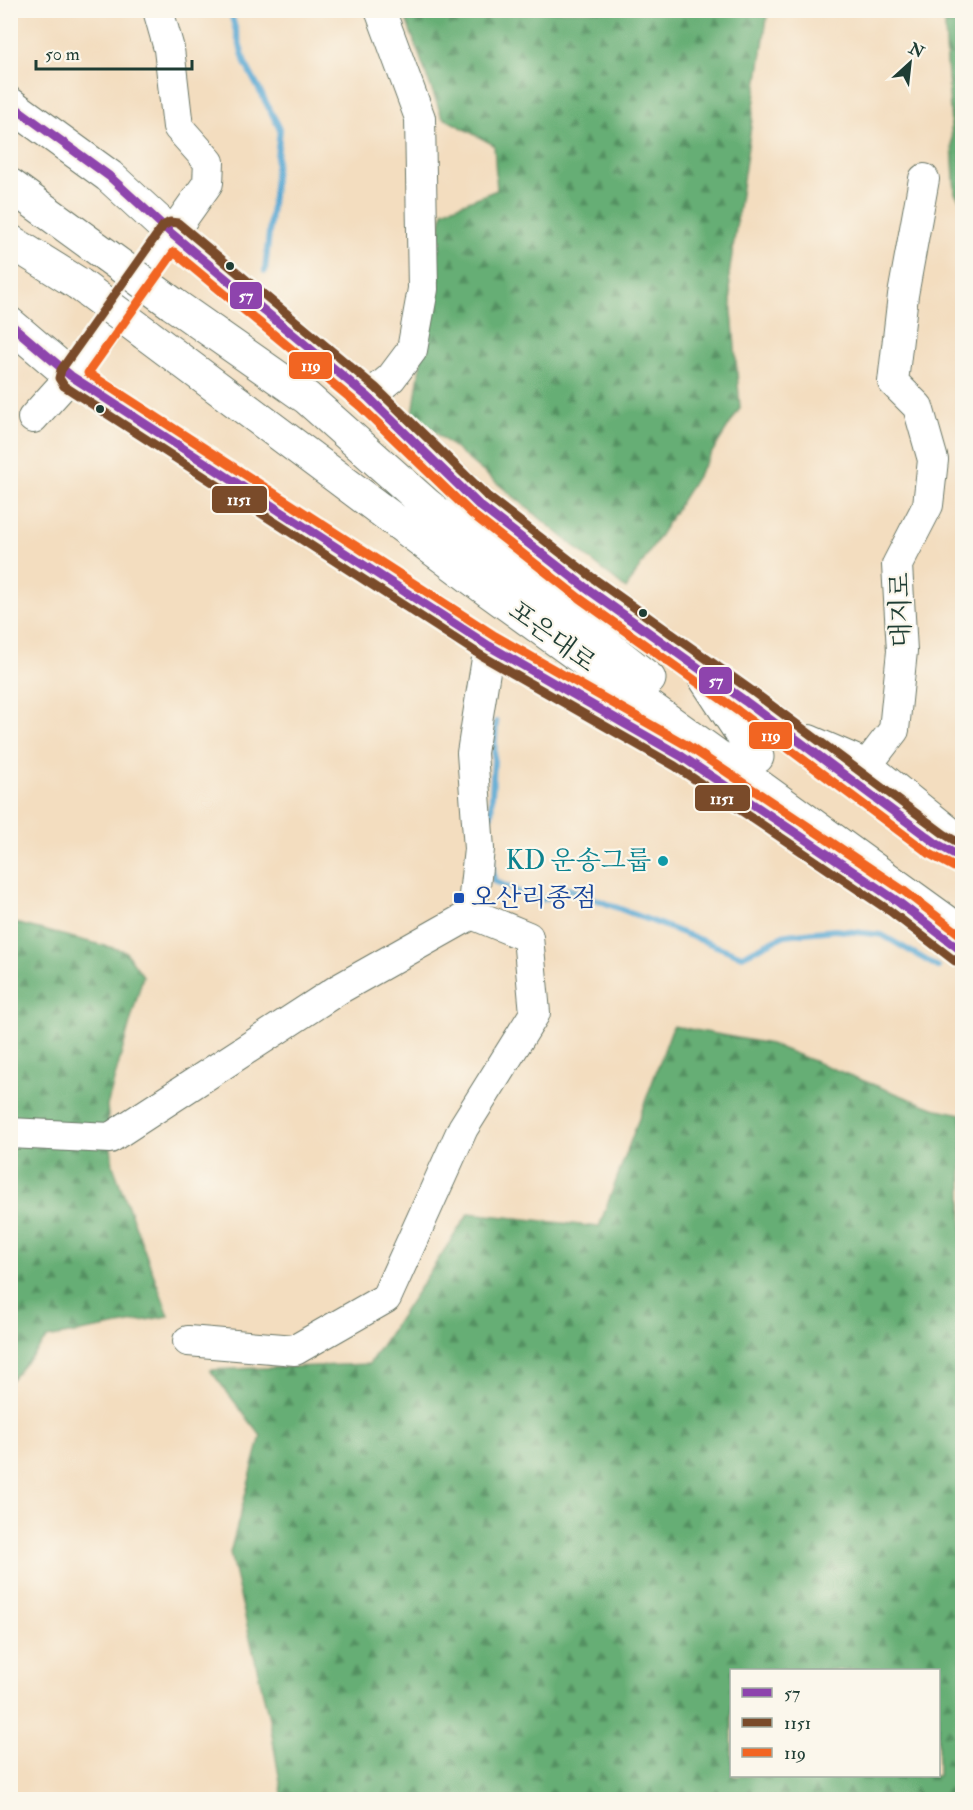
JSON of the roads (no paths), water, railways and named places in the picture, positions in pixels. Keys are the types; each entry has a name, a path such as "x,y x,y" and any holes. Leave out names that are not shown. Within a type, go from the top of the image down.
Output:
{"main road":[{"path":"10,104 109,176 172,234 368,397 479,505 586,588 793,736 937,844 963,858"},
{"name":"포은대로","path":"10,185 307,398 427,505 514,576 719,733 757,757 949,911 963,933"},
{"name":"포은대로","path":"10,241 79,284 489,591 949,911"},
{"path":"10,324 71,376"},
{"path":"514,576 586,588"},
{"path":"489,646 681,756 897,901 963,951"},
{"path":"699,669 757,757"},
{"path":"897,901 949,911"}],"street":[{"path":"33,418 71,376 208,183 209,162 178,127 169,49 158,10"},
{"path":"368,397 391,378 412,350 423,289 420,118 380,10"},
{"name":"대지로","path":"867,765 894,730 902,651 897,565 927,505 933,460 918,407 893,382 903,295 924,179"},
{"path":"71,376 489,646 472,753 479,849 472,914"},
{"path":"793,736 867,765 963,842"},
{"path":"10,1132 110,1138 339,989 472,914"},
{"path":"188,1341 295,1350 386,1298 463,1128 535,1013 528,937 472,914"}],"waterway":[{"path":"230,10 245,63 280,129 265,271"},
{"path":"491,815 496,722"},
{"path":"492,855 494,881 539,901 569,889 742,956 785,935 835,930 882,935 938,967"}],"place":[{"name":"KD 운송그룹","path":"663,861"},
{"name":"오산리종점","path":"459,898"}]}
